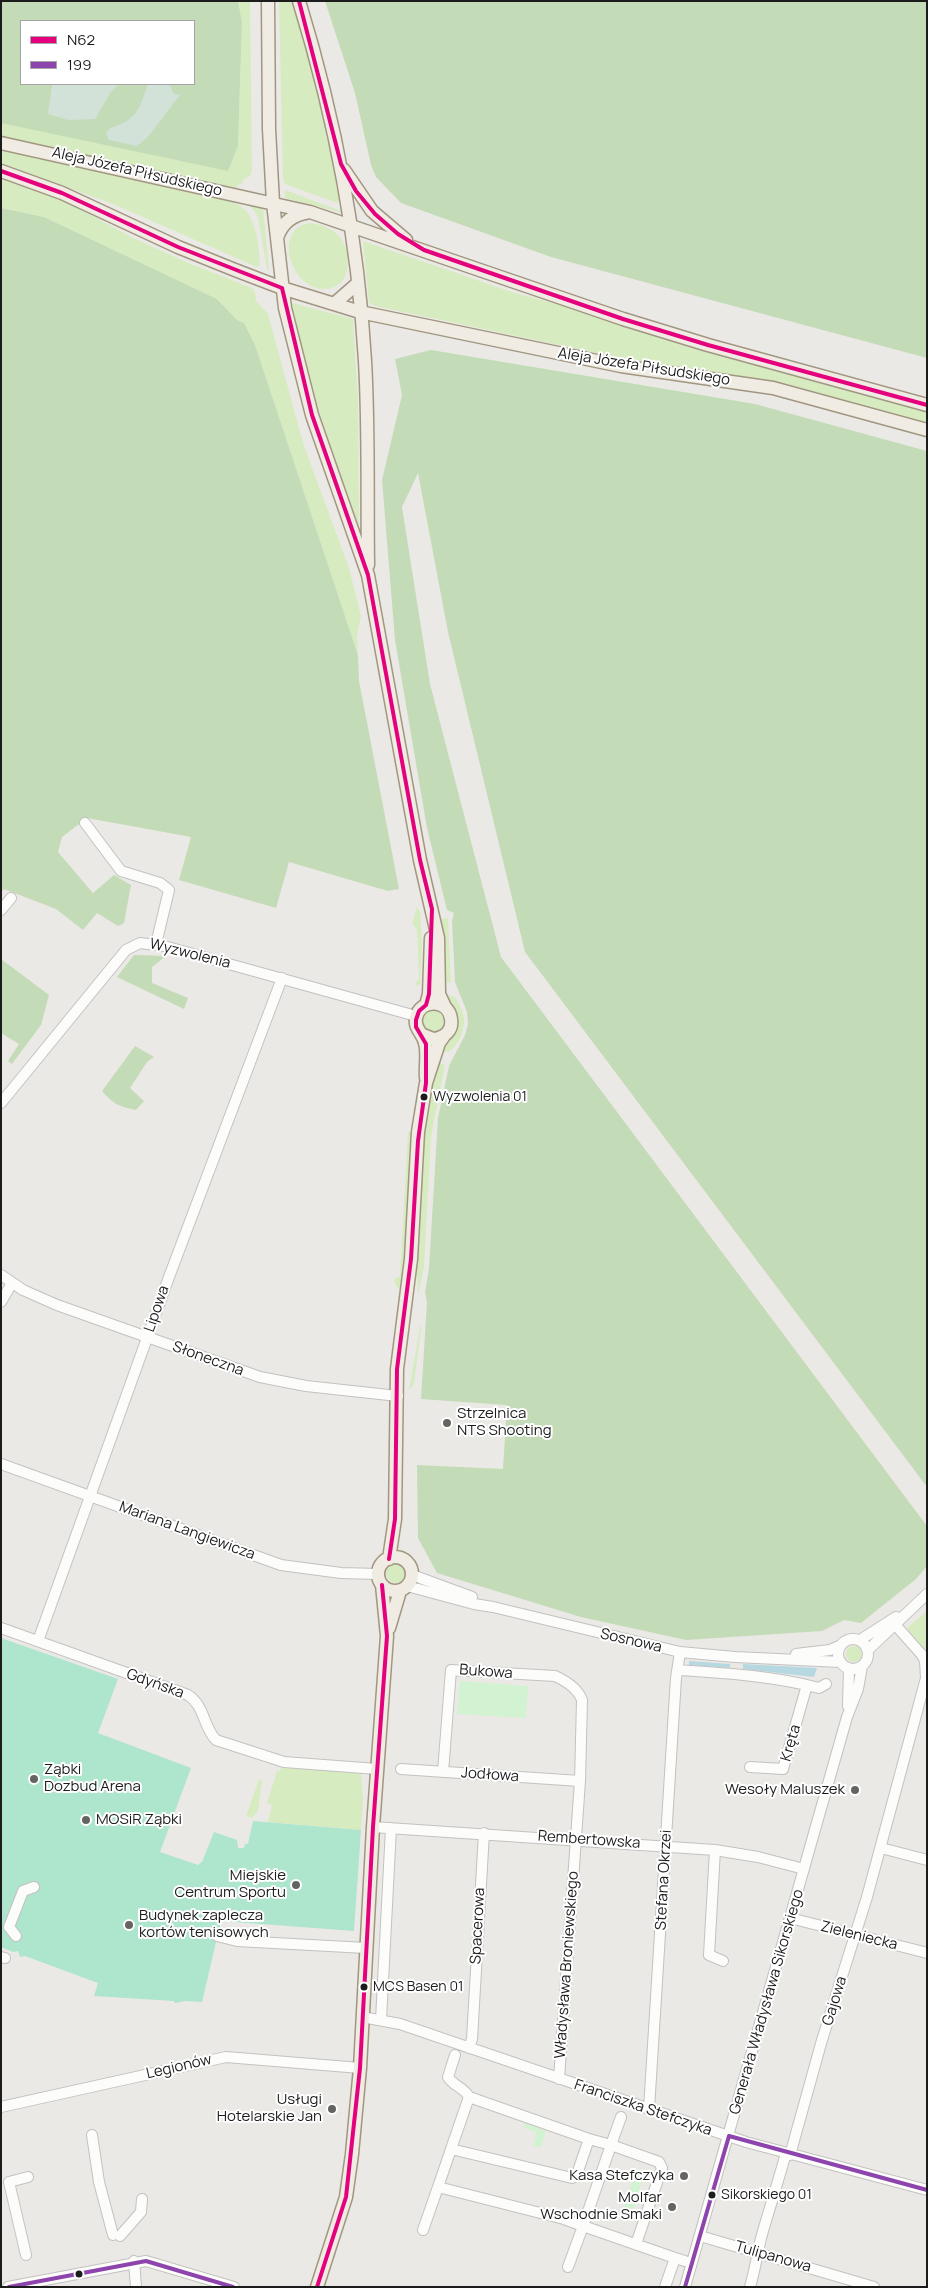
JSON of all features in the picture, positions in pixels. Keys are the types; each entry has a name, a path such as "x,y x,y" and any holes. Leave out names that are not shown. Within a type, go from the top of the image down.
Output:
{"main road":[{"path":"268,1 269,129 273,203 285,308 312,414 368,575 420,860 427,883 439,947 439,994 450,1014 452,1022 450,1030 438,1047 426,1083"},
{"path":"299,1 316,61 334,140 351,225 358,283 367,406 368,575"},
{"path":"334,140 345,173 368,207 394,231 424,250"},
{"name":"Aleja Józefa Piłsudskiego","path":"1,143 310,212"},
{"path":"1,171 62,192 178,247 282,288 334,304 358,283"},
{"path":"277,239 282,227 290,219 310,212 351,225"},
{"name":"Aleja Józefa Piłsudskiego","path":"351,225 661,331 927,405"},
{"name":"Aleja Józefa Piłsudskiego","path":"334,304 360,312 621,366 773,388 927,430"},
{"path":"389,1559 395,1519 394,1458 398,1396 405,1370 413,1297 411,1259 418,1141 426,1083 426,1044 416,1027 416,1016 426,1005 429,994 433,916"},
{"path":"426,1005 436,1004 445,1007"},
{"path":"421,1034 433,1039 444,1036"},
{"path":"386,1636 412,1569 406,1562 401,1548 395,1519"},
{"path":"317,2287 336,2230 350,2176 360,2068 373,1827 386,1636 385,1596 380,1580 382,1564 389,1559 397,1558 406,1562"},
{"path":"380,1580 391,1591 407,1584"}],"street":[{"path":"85,823 121,871 160,883 169,890 156,944"},
{"path":"1,910 11,898"},
{"name":"Wyzwolenia","path":"1,1103 126,950 140,943 156,944 416,1016"},
{"name":"Lipowa","path":"38,1641 148,1337 282,978"},
{"name":"Słoneczna","path":"1,1275 35,1296 64,1308 279,1382 398,1396"},
{"path":"1,1302 12,1283"},
{"name":"Mariana Langiewicza","path":"1,1464 281,1565 380,1580"},
{"name":"Sosnowa","path":"407,1584 474,1604 494,1607 680,1652 845,1665"},
{"path":"894,1622 860,1640 849,1639 841,1645 838,1655 845,1665 862,1666 867,1661 868,1650 894,1622 927,1594"},
{"name":"Gajowa","path":"750,2287 759,2258 758,2252 881,1848 926,1678 925,1661 922,1655 894,1622"},
{"name":"Gdyńska","path":"1,1628 188,1695 199,1706 211,1734 216,1740 284,1762 377,1769"},
{"path":"860,1640 868,1650"},
{"name":"Sosnowa","path":"771,1658 830,1650 841,1645"},
{"name":"Stefana Okrzei","path":"649,2109 680,1652"},
{"name":"Generała Władysława Sikorskiego","path":"845,1665 847,1717"},
{"name":"Generała Władysława Sikorskiego","path":"685,2287 847,1717 858,1689 862,1666"},
{"name":"Bukowa","path":"443,1772 451,1670 555,1676 562,1679"},
{"path":"678,1670 723,1673 819,1688 826,1684"},
{"name":"Władysława Broniewskiego","path":"559,2079 580,1781 582,1700 577,1692 562,1679"},
{"name":"Kręta","path":"750,1767 783,1769 807,1685"},
{"name":"Jodłowa","path":"401,1769 580,1781"},
{"name":"Rembertowska","path":"373,1827 576,1839 715,1850 758,1857 804,1870"},
{"path":"380,2020 391,1828"},
{"name":"Spacerowa","path":"469,2048 472,2039 484,1834"},
{"path":"881,1848 927,1860"},
{"path":"715,1850 709,1956 722,1961"},
{"path":"16,1936 9,1927 23,1891 34,1887"},
{"name":"Zieleniecka","path":"790,1918 927,1953"},
{"path":"217,1936 237,1941 366,1948"},
{"name":"Franciszka Stefczyka","path":"362,2017 380,2020 469,2048 729,2136 788,2154 927,2190"},
{"path":"455,2055 448,2077 452,2082 463,2088 469,2097 659,2162 662,2168 636,2244"},
{"name":"Legionów","path":"1,2107 226,2057 360,2068"},
{"path":"423,2230 469,2097"},
{"path":"568,2267 620,2117"},
{"path":"92,2135 99,2182 116,2236 141,2212 142,2199"},
{"path":"451,2149 572,2178 577,2174 589,2139"},
{"path":"26,2255 7,2183 28,2177"},
{"path":"438,2187 583,2226 680,2259 665,2287"},
{"name":"Tulipanowa","path":"700,2236 874,2287"},
{"path":"8,2287 134,2261 152,2262 234,2287"},
{"path":"134,2261 136,2287"}],"green space":[{"path":"1,1 238,1 242,22 238,146 228,171 1,123"},
{"path":"238,1 250,1 252,169 250,176 244,179 237,188 1,137 1,120 180,161 232,161 238,146 242,22"},
{"path":"279,1 293,1 313,74 340,200 337,203 285,184 283,180"},
{"path":"325,1 927,1 927,358 551,257 401,203 376,177 371,165 355,93"},
{"path":"1,149 233,200 233,203 241,206 247,212 255,228 260,265 257,267 113,204 1,163"},
{"path":"1,176 60,198 131,237 186,262 252,288 255,292 256,301 268,314 303,443 349,568 361,616 357,635 358,655 255,345 244,323 237,320 217,299 44,217 1,208"},
{"path":"285,190 341,211 343,213 285,198"},
{"path":"246,203 263,208 269,270 267,269 258,217 254,210"},
{"path":"1,208 44,217 217,299 237,320 244,323 255,345 358,655 359,681 399,889 388,891 289,862 276,908 179,880 191,837 87,818 62,837 58,852 93,893 114,875 131,885 124,923 118,926 97,913 83,930 56,909 4,889 1,893"},
{"path":"311,223 326,227 338,235 346,248 347,272 344,279 332,288 318,289 306,283 297,273 291,261 289,248 291,236 298,227"},
{"path":"363,241 512,292 579,310 664,338 927,411 927,423 769,381 621,358 375,306 369,303"},
{"path":"291,304 353,319 358,400 359,527 315,401"},
{"path":"431,350 755,404 927,451 927,1487 525,952 448,632 418,473 402,507 430,684 501,957 927,1526 927,1566 916,1579 861,1623 844,1620 822,1631 686,1640 581,1617 437,1573 418,1538 417,1465 503,1469 507,1405 421,1399 427,1302 425,1293 429,1268 438,1118 449,1066 465,1035 468,1024 467,1012 455,982 452,921 454,913 447,910 427,828 395,640 382,480 402,395 395,359"},
{"path":"417,907 420,911 422,944 420,984 416,986 415,983 419,979 417,930 412,923"},
{"path":"448,918 451,982 442,983 439,924 442,919"},
{"path":"134,955 166,956 152,967 152,983 188,998 184,1009 117,977"},
{"path":"1,959 49,995 41,1025 12,1064 8,1061 19,1044 1,1033"},
{"path":"443,993 455,997 463,1013 464,1024 461,1036 454,1047 445,1052 440,1052 449,1038"},
{"path":"434,1010 442,1013 445,1021 442,1029 434,1032 426,1029 423,1021 426,1013"},
{"path":"135,1046 154,1057 147,1062 130,1088 144,1101 136,1110 117,1104 102,1091"},
{"path":"437,1062 445,1065 431,1136 424,1267 418,1296 416,1249 422,1141"},
{"path":"408,1132 411,1132 412,1142 405,1259 400,1289 397,1288 394,1280 400,1276"},
{"path":"421,1322 414,1384 409,1390"},
{"path":"396,1563 403,1566 406,1573 403,1580 396,1583 389,1580 386,1573 389,1566"},
{"path":"927,1611 927,1656 907,1628"},
{"name":"MOSiR Ząbki","path":"1,1638 118,1679 98,1733 191,1768 160,1852 198,1865 202,1862 214,1832 237,1840 238,1848 244,1848 245,1844 248,1844 253,1821 361,1830 354,1931 221,1921 202,2002 185,2001 175,2003 174,2001 94,1996 98,1983 25,1956 20,1957 18,1951 13,1952 1,1947"},
{"path":"854,1646 860,1648 862,1654 860,1660 854,1662 848,1660 846,1654 848,1648"},
{"path":"460,1681 528,1686 526,1718 457,1714"},
{"path":"281,1767 361,1773 363,1799 361,1830 268,1822 272,1805 267,1803 277,1771 280,1771"},
{"path":"259,1779 262,1781 258,1811 252,1818 246,1816"},
{"path":"525,2123 546,2131 541,2147 533,2146 536,2132 524,2128"},
{"path":"640,2169 645,2173 632,2213 623,2210 636,2170"}],"shaded area":[{"path":"52,85 118,85 111,92 95,119 68,120 48,114"},
{"path":"148,85 170,85 174,94 180,95 147,138 137,146 109,140 106,134 110,128 132,117 142,100"}],"water":[{"path":"689,1661 730,1664 730,1668 689,1665"},
{"path":"743,1664 817,1668 814,1677 743,1669"}],"transit line":[{"name":"N62","path":"299,1 341,164 356,191 375,214 398,234 424,250 623,319 708,345 927,405"},
{"name":"N62","path":"1,171 62,193 178,247 282,288"},
{"name":"N62","path":"282,288 312,415 368,575 420,860 432,909 429,994 426,1005"},
{"name":"N62","path":"389,1559 395,1519 397,1369 411,1259 418,1141 426,1083 426,1044 416,1027 416,1020 419,1011 426,1005"},
{"name":"N62","path":"317,2287 346,2197 360,2068 373,1827 387,1636 382,1585"},
{"name":"199","path":"685,2287 729,2136 927,2190"},
{"name":"199","path":"9,2287 146,2261 233,2287"}],"place":[{"name":"Wyzwolenia 01","path":"424,1097"},
{"name":"Strzelnica NTS Shooting","path":"447,1423"},
{"name":"Ząbki Dozbud Arena","path":"34,1779"},
{"name":"Wesoły Maluszek","path":"855,1790"},
{"name":"MOSiR Ząbki","path":"86,1820"},
{"name":"Miejskie Centrum Sportu","path":"296,1885"},
{"name":"Budynek zaplecza kortów tenisowych","path":"129,1925"},
{"name":"MCS Basen 01","path":"364,1987"},
{"name":"Usługi Hotelarskie Jan","path":"332,2109"},
{"name":"Kasa Stefczyka","path":"684,2176"},
{"name":"Sikorskiego 01","path":"712,2195"},
{"name":"Molfar Wschodnie Smaki","path":"672,2207"}]}
